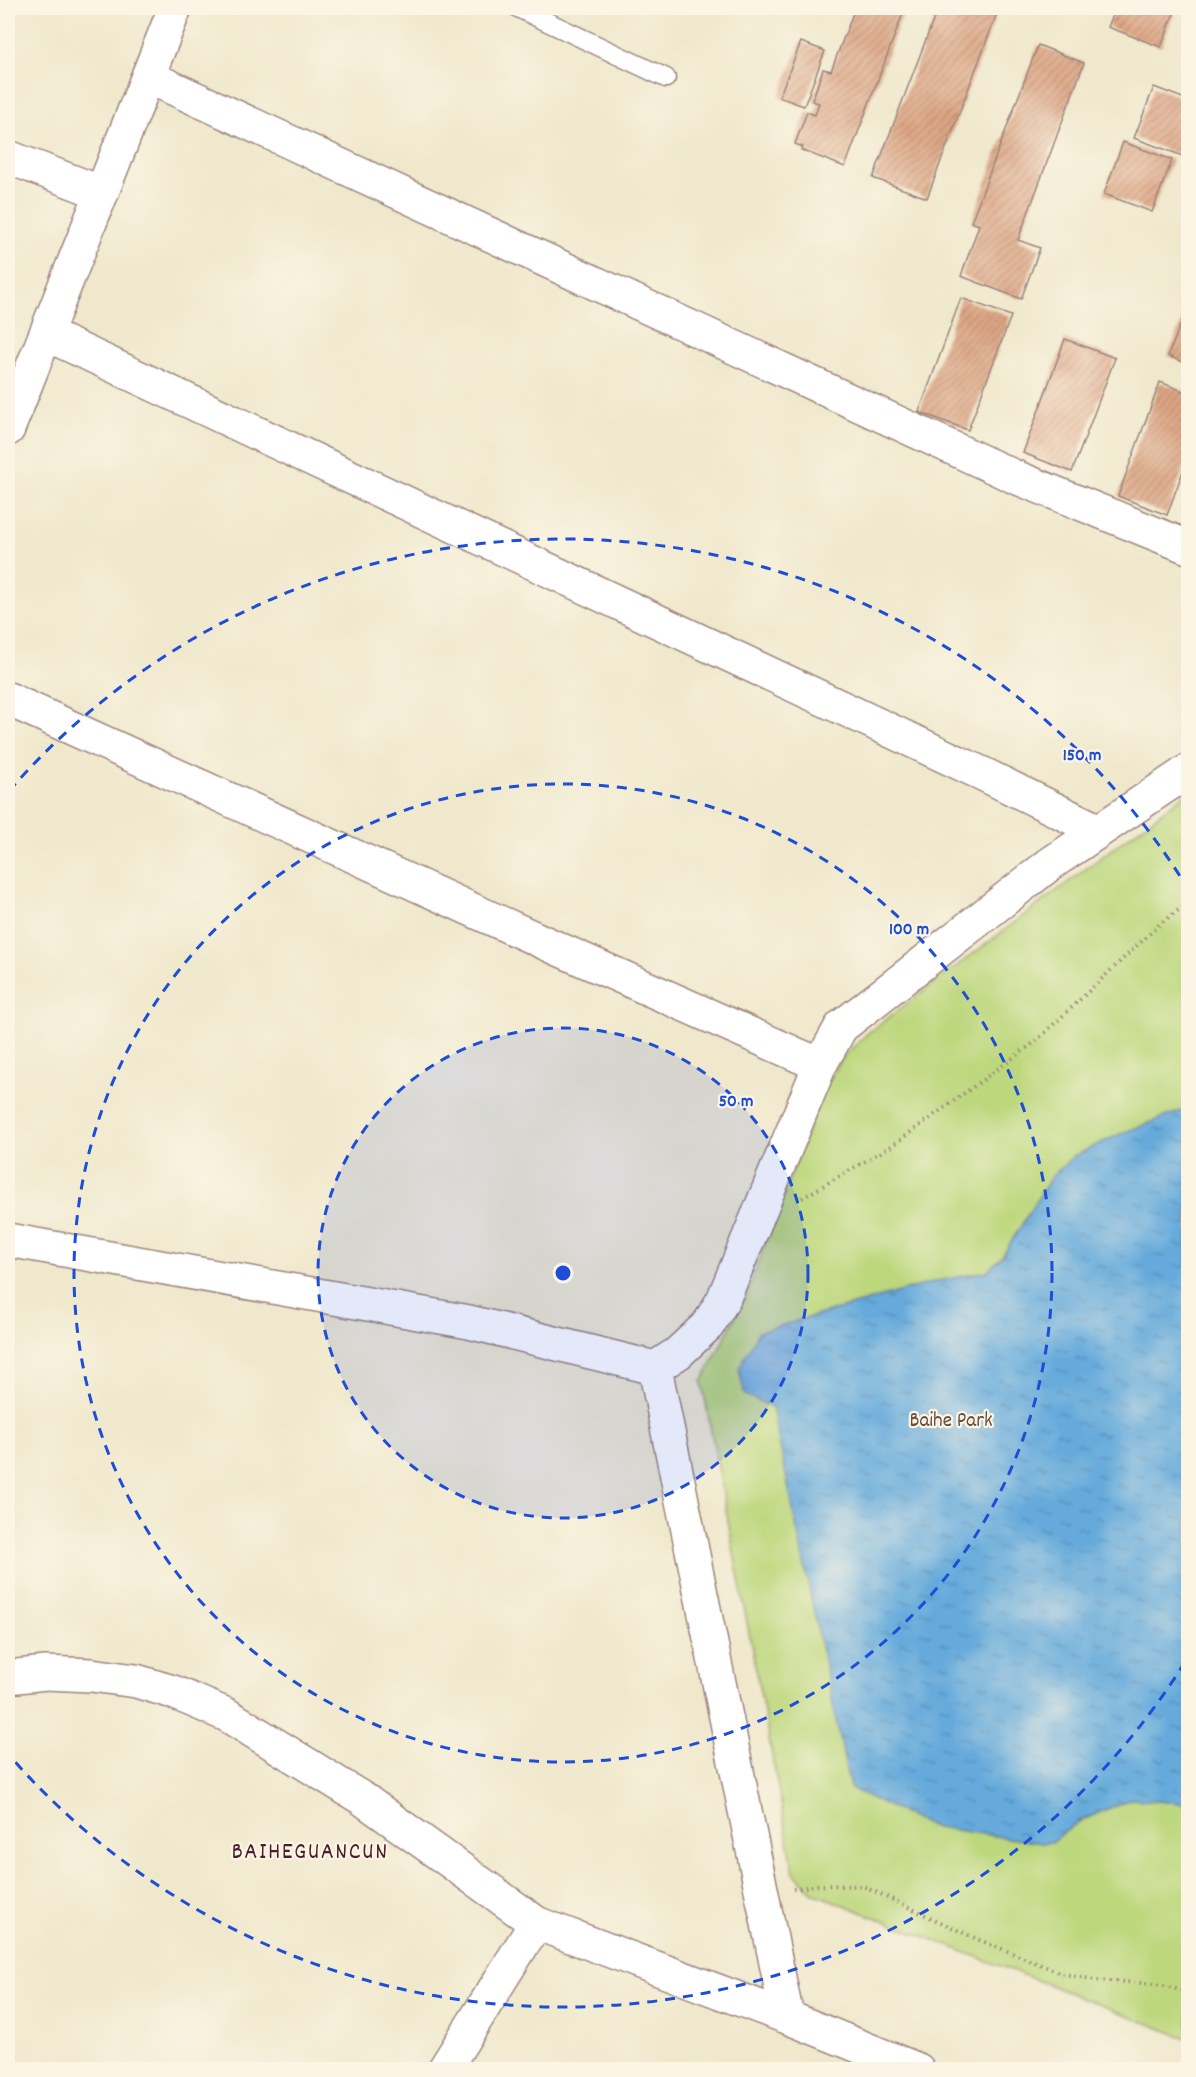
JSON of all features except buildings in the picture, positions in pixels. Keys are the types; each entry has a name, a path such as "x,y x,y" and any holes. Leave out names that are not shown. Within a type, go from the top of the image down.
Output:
{"street":[{"path":"8,429 175,8"},
{"path":"149,77 1013,476 1188,547"},
{"path":"8,157 102,193"},
{"path":"46,334 985,775 1099,831"},
{"path":"8,699 820,1065"},
{"path":"8,1240 470,1322 656,1368 678,1353 708,1325 723,1300 820,1065 841,1027 1050,864 1188,771"},
{"path":"656,1368 787,2017"},
{"path":"8,1677 46,1673 80,1674 136,1681 173,1692 227,1715 363,1799 536,1923 787,2017 918,2070"},
{"path":"444,2070 536,1923"}],"lane":[{"path":"518,8 666,78"}],"path":[{"path":"758,1216 800,1200 893,1145 1035,1042 1161,923 1188,903"},
{"path":"762,1893 818,1886 863,1886 977,1939 1064,1974 1096,1980 1156,1984 1188,1992"}],"green space":[{"name":"Baihe Park","path":"1188,792 1188,2039 813,1893 794,1873 702,1382 746,1296 820,1097 843,1057 869,1032"}],"water":[{"path":"1188,1108 1188,1808 1181,1803 1130,1799 1078,1822 1052,1842 1042,1843 930,1826 850,1788 772,1407 745,1395 739,1369 758,1332 938,1281 987,1271 1003,1255 1051,1177 1074,1156 1120,1134"}],"district":[{"name":"BAIHEGUANCUN","path":"310,1850"}]}
